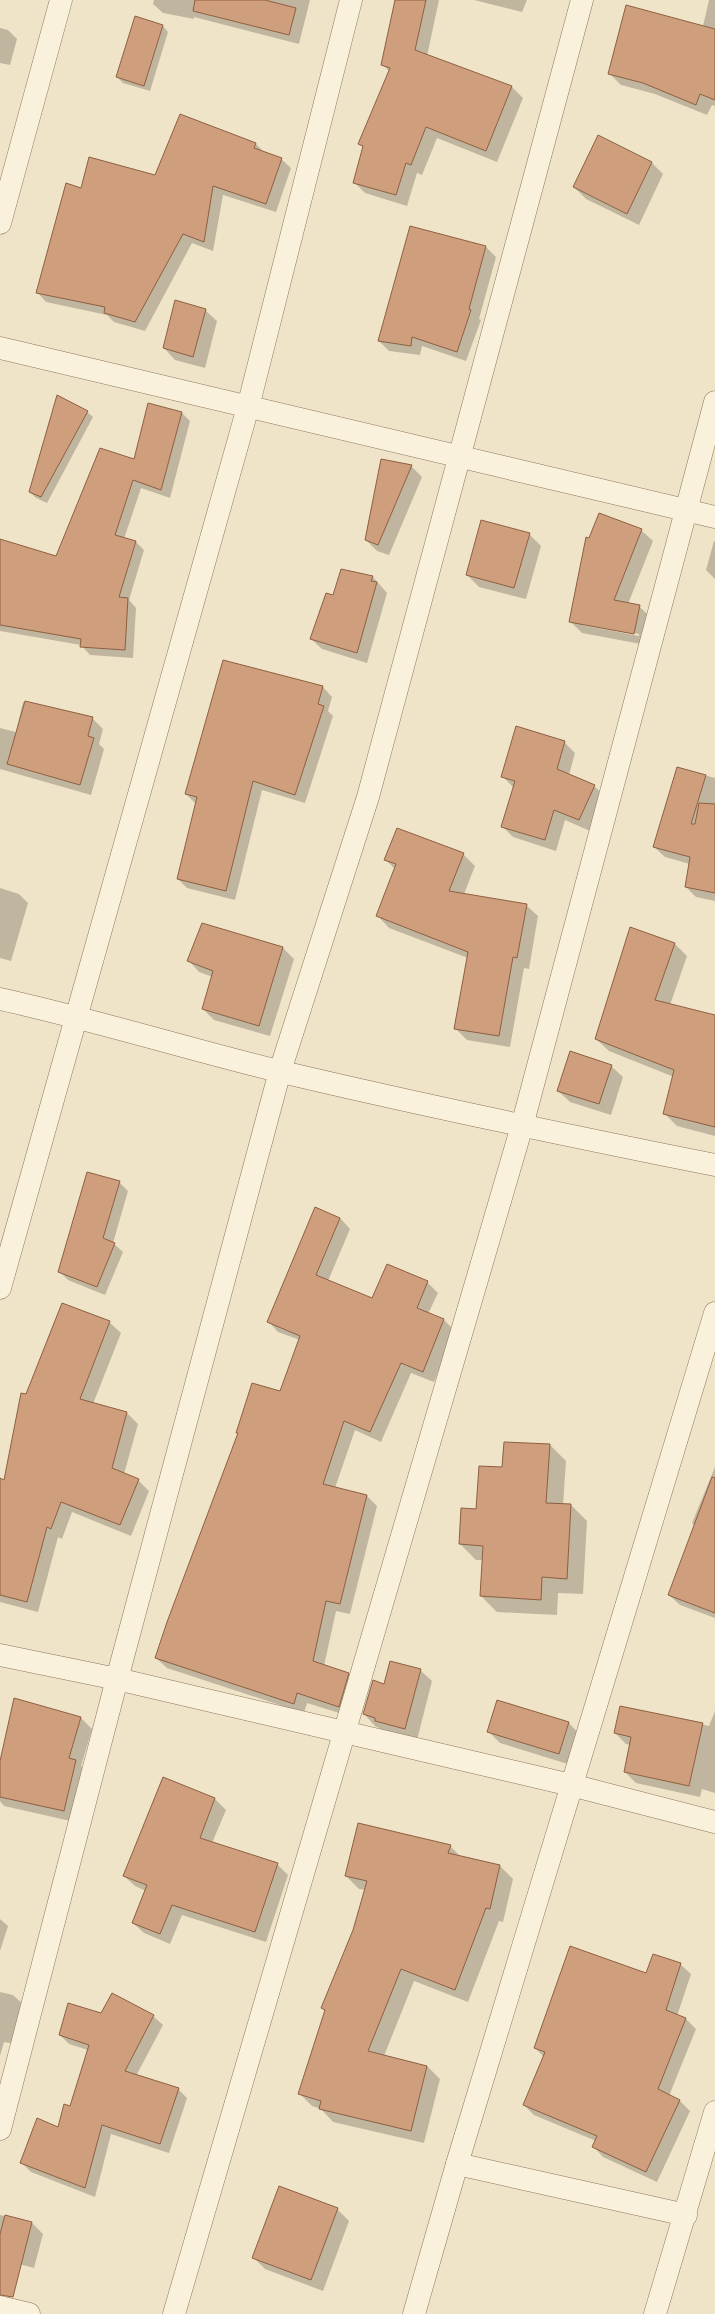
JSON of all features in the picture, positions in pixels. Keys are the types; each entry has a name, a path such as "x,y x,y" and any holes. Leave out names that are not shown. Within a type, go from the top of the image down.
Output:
{"street":[{"path":"0,223 61,0"},
{"path":"0,1288 75,1016 248,407 351,0"},
{"path":"0,2129 117,1679 280,1071 368,797 582,0"},
{"path":"0,348 715,517"},
{"path":"174,2314 522,1126 715,402"},
{"path":"0,999 75,1016 280,1071 522,1126 715,1165"},
{"path":"414,2314 457,2164 715,1313"},
{"path":"0,1655 117,1679 571,1785 715,1822"},
{"path":"655,2314 686,2215 715,2112"},
{"path":"457,2164 686,2215"},
{"path":"0,2307 29,2314"}],"building":[{"path":"195,0 265,0 296,8 289,35 193,11"},
{"path":"395,0 426,0 415,50 512,86 486,151 426,127 411,165 406,163 396,195 353,183 363,146 358,144 390,68 381,65"},
{"path":"626,5 715,29 715,100 700,94 696,105 643,83 608,74"},
{"path":"135,16 163,25 144,86 116,77"},
{"path":"180,114 256,143 254,148 282,158 266,204 213,186 204,242 183,234 135,322 104,313 105,307 36,293 66,183 81,188 89,157 155,175"},
{"path":"598,135 652,162 627,214 573,187"},
{"path":"410,226 486,246 469,309 471,310 457,352 412,337 411,346 378,341"},
{"path":"175,300 206,309 193,357 163,348"},
{"path":"57,395 88,411 41,497 29,492"},
{"path":"148,403 182,412 161,490 133,480 115,535 136,541 119,597 128,598 125,650 80,647 81,639 0,625 0,539 56,556 100,448 134,459"},
{"path":"381,459 412,465 378,545 365,540"},
{"path":"599,513 642,529 614,600 640,605 634,634 569,622 586,537 589,538"},
{"path":"481,520 530,533 514,588 466,575"},
{"path":"341,569 373,576 371,581 377,582 357,653 310,639 326,593 333,595"},
{"path":"223,660 323,686 318,704 324,706 295,795 253,781 226,891 177,879 197,797 185,794"},
{"path":"25,701 93,717 88,736 94,738 80,785 7,764"},
{"path":"516,726 565,741 557,769 595,785 579,820 554,810 545,840 501,827 515,781 501,777"},
{"path":"677,767 706,775 691,824 695,824 699,803 715,804 715,893 685,887 690,857 653,847"},
{"path":"397,828 464,853 449,891 527,904 517,958 513,957 499,1036 454,1029 468,952 376,916 396,864 384,860"},
{"path":"202,923 283,947 259,1026 202,1009 213,971 187,961"},
{"path":"630,927 675,943 655,1000 715,1015 715,1127 663,1114 674,1070 595,1039"},
{"path":"570,1051 612,1065 599,1104 557,1091"},
{"path":"87,1172 120,1181 103,1238 115,1243 97,1287 58,1272"},
{"path":"315,1207 340,1218 316,1275 372,1298 387,1264 428,1281 417,1308 444,1319 423,1372 401,1363 370,1432 344,1421 323,1484 367,1495 340,1604 326,1601 313,1661 349,1673 339,1707 297,1693 294,1704 155,1658 167,1622 238,1433 236,1433 252,1383 280,1391 300,1336 267,1322"},
{"path":"62,1303 110,1321 80,1399 127,1412 112,1468 139,1479 120,1525 61,1502 51,1529 47,1527 27,1602 0,1595 0,1478 4,1480 21,1393 26,1394"},
{"path":"504,1442 550,1444 546,1503 571,1504 567,1579 542,1577 541,1600 480,1596 483,1546 459,1544 461,1508 476,1509 479,1466 502,1467"},
{"path":"712,1477 715,1478 715,1613 668,1595"},
{"path":"390,1661 421,1669 405,1729 375,1721 375,1718 363,1714 373,1680 384,1684"},
{"path":"14,1698 81,1717 69,1758 76,1760 64,1811 0,1797 0,1761"},
{"path":"497,1700 569,1722 559,1754 487,1732"},
{"path":"620,1706 703,1723 689,1786 624,1772 631,1737 614,1733"},
{"path":"163,1777 215,1798 200,1838 278,1863 255,1932 172,1905 160,1934 132,1923 147,1885 123,1876"},
{"path":"358,1823 451,1845 448,1853 500,1865 490,1909 486,1908 455,1990 401,1969 368,2051 427,2066 411,2131 319,2109 321,2101 298,2094 325,2010 321,2008 353,1930 367,1881 345,1876"},
{"path":"570,1946 646,1973 653,1954 681,1963 666,2010 686,2018 658,2089 680,2100 646,2172 592,2147 597,2136 523,2105 545,2052 534,2048"},
{"path":"112,1993 154,2015 125,2071 179,2088 160,2144 102,2125 85,2188 20,2163 37,2118 58,2127 64,2104 70,2106 89,2045 59,2035 68,2003 101,2013"},
{"path":"279,2186 338,2208 311,2280 252,2258"},
{"path":"5,2215 32,2222 13,2297 0,2295 0,2234"}]}
